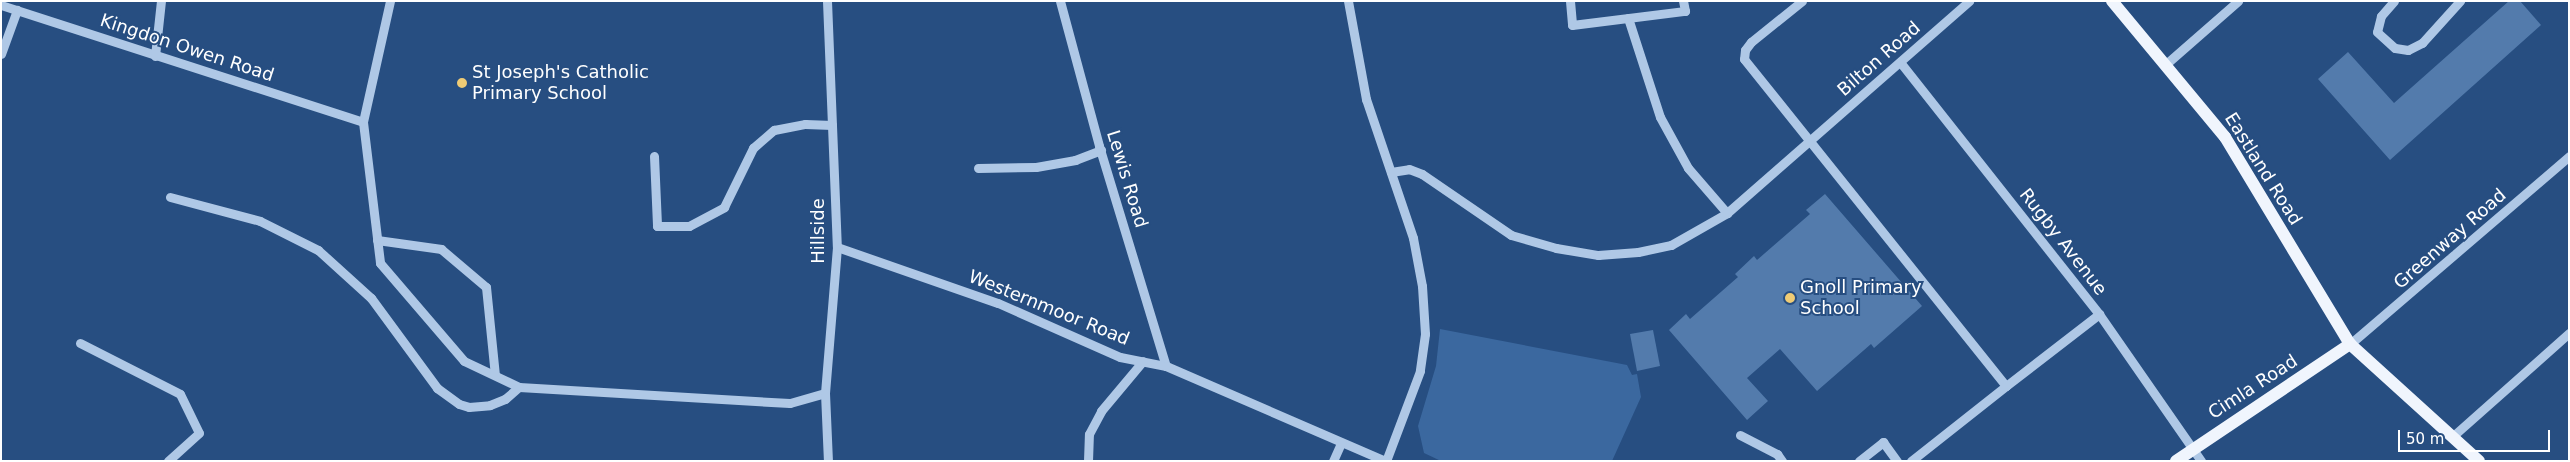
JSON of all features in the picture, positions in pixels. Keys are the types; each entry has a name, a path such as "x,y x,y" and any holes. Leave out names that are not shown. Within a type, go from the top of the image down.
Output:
{"main road":[{"name":"Eastland Road","path":"2112,1 2226,137 2350,344 2479,461"},
{"name":"Cimla Road","path":"2176,461 2192,448 2350,344"}],"street":[{"path":"155,56 161,1"},
{"path":"390,1 363,122 380,263 464,361 519,387 790,403 825,393"},
{"name":"Hillside","path":"827,1 837,247 825,393 828,461"},
{"name":"Lewis Road","path":"1060,1 1101,150 1166,366"},
{"path":"1348,1 1366,99 1413,238 1422,286 1425,334 1420,371 1386,461"},
{"path":"1570,1 1572,25 1685,11 1684,1"},
{"path":"1802,1 1751,42 1745,50 1744,59 2006,386"},
{"name":"Bilton Road","path":"1391,172 1409,169 1422,174 1511,235 1556,248 1598,255 1638,252 1671,244 1704,229 1727,213 1969,1"},
{"path":"2166,64 2238,1"},
{"path":"2394,1 2381,16 2377,32 2395,48 2408,50 2422,43 2460,1"},
{"name":"Kingdon Owen Road","path":"1,5 363,122"},
{"path":"1,54 17,10"},
{"path":"1628,18 1660,117 1688,168 1727,213"},
{"name":"Rugby Avenue","path":"1900,62 2099,314 2201,461"},
{"path":"654,156 657,226 689,226 724,207 753,148 774,130 805,124 832,125"},
{"path":"978,168 1036,167 1075,160 1101,150"},
{"name":"Greenway Road","path":"2350,344 2569,156"},
{"path":"170,198 260,221 318,250 371,298 438,388 460,404 469,407 490,405 505,399 519,387"},
{"path":"377,240 441,249 486,287 494,376"},
{"name":"Westernmoor Road","path":"837,247 998,303 1120,357 1166,366 1386,461"},
{"path":"1911,461 2099,314"},
{"path":"2453,436 2569,333"},
{"path":"80,343 180,394 199,433 168,461"},
{"path":"1088,461 1089,434 1101,411 1143,362"},
{"path":"1740,435 1777,454 1782,461"},
{"path":"1859,461 1883,442 1897,461"},
{"path":"1333,461 1341,443"}],"shaded area":[{"path":"1440,329 1627,365 1632,375 1637,374 1641,397 1612,461 1441,461 1424,453 1418,426 1436,366"}],"building":[{"path":"2509,1 2520,1 2541,25 2390,160 2318,79 2348,52 2394,103"},
{"path":"1825,194 1922,306 1874,348 1871,344 1817,391 1780,349 1747,378 1768,401 1747,420 1669,330 1686,314 1690,319 1738,277 1735,274 1754,256 1757,260 1810,214 1806,210"},
{"path":"1653,330 1660,366 1637,371 1630,334"}],"place":[{"name":"St Joseph's Catholic Primary School","path":"462,83"},
{"name":"Gnoll Primary School","path":"1790,298"}]}
